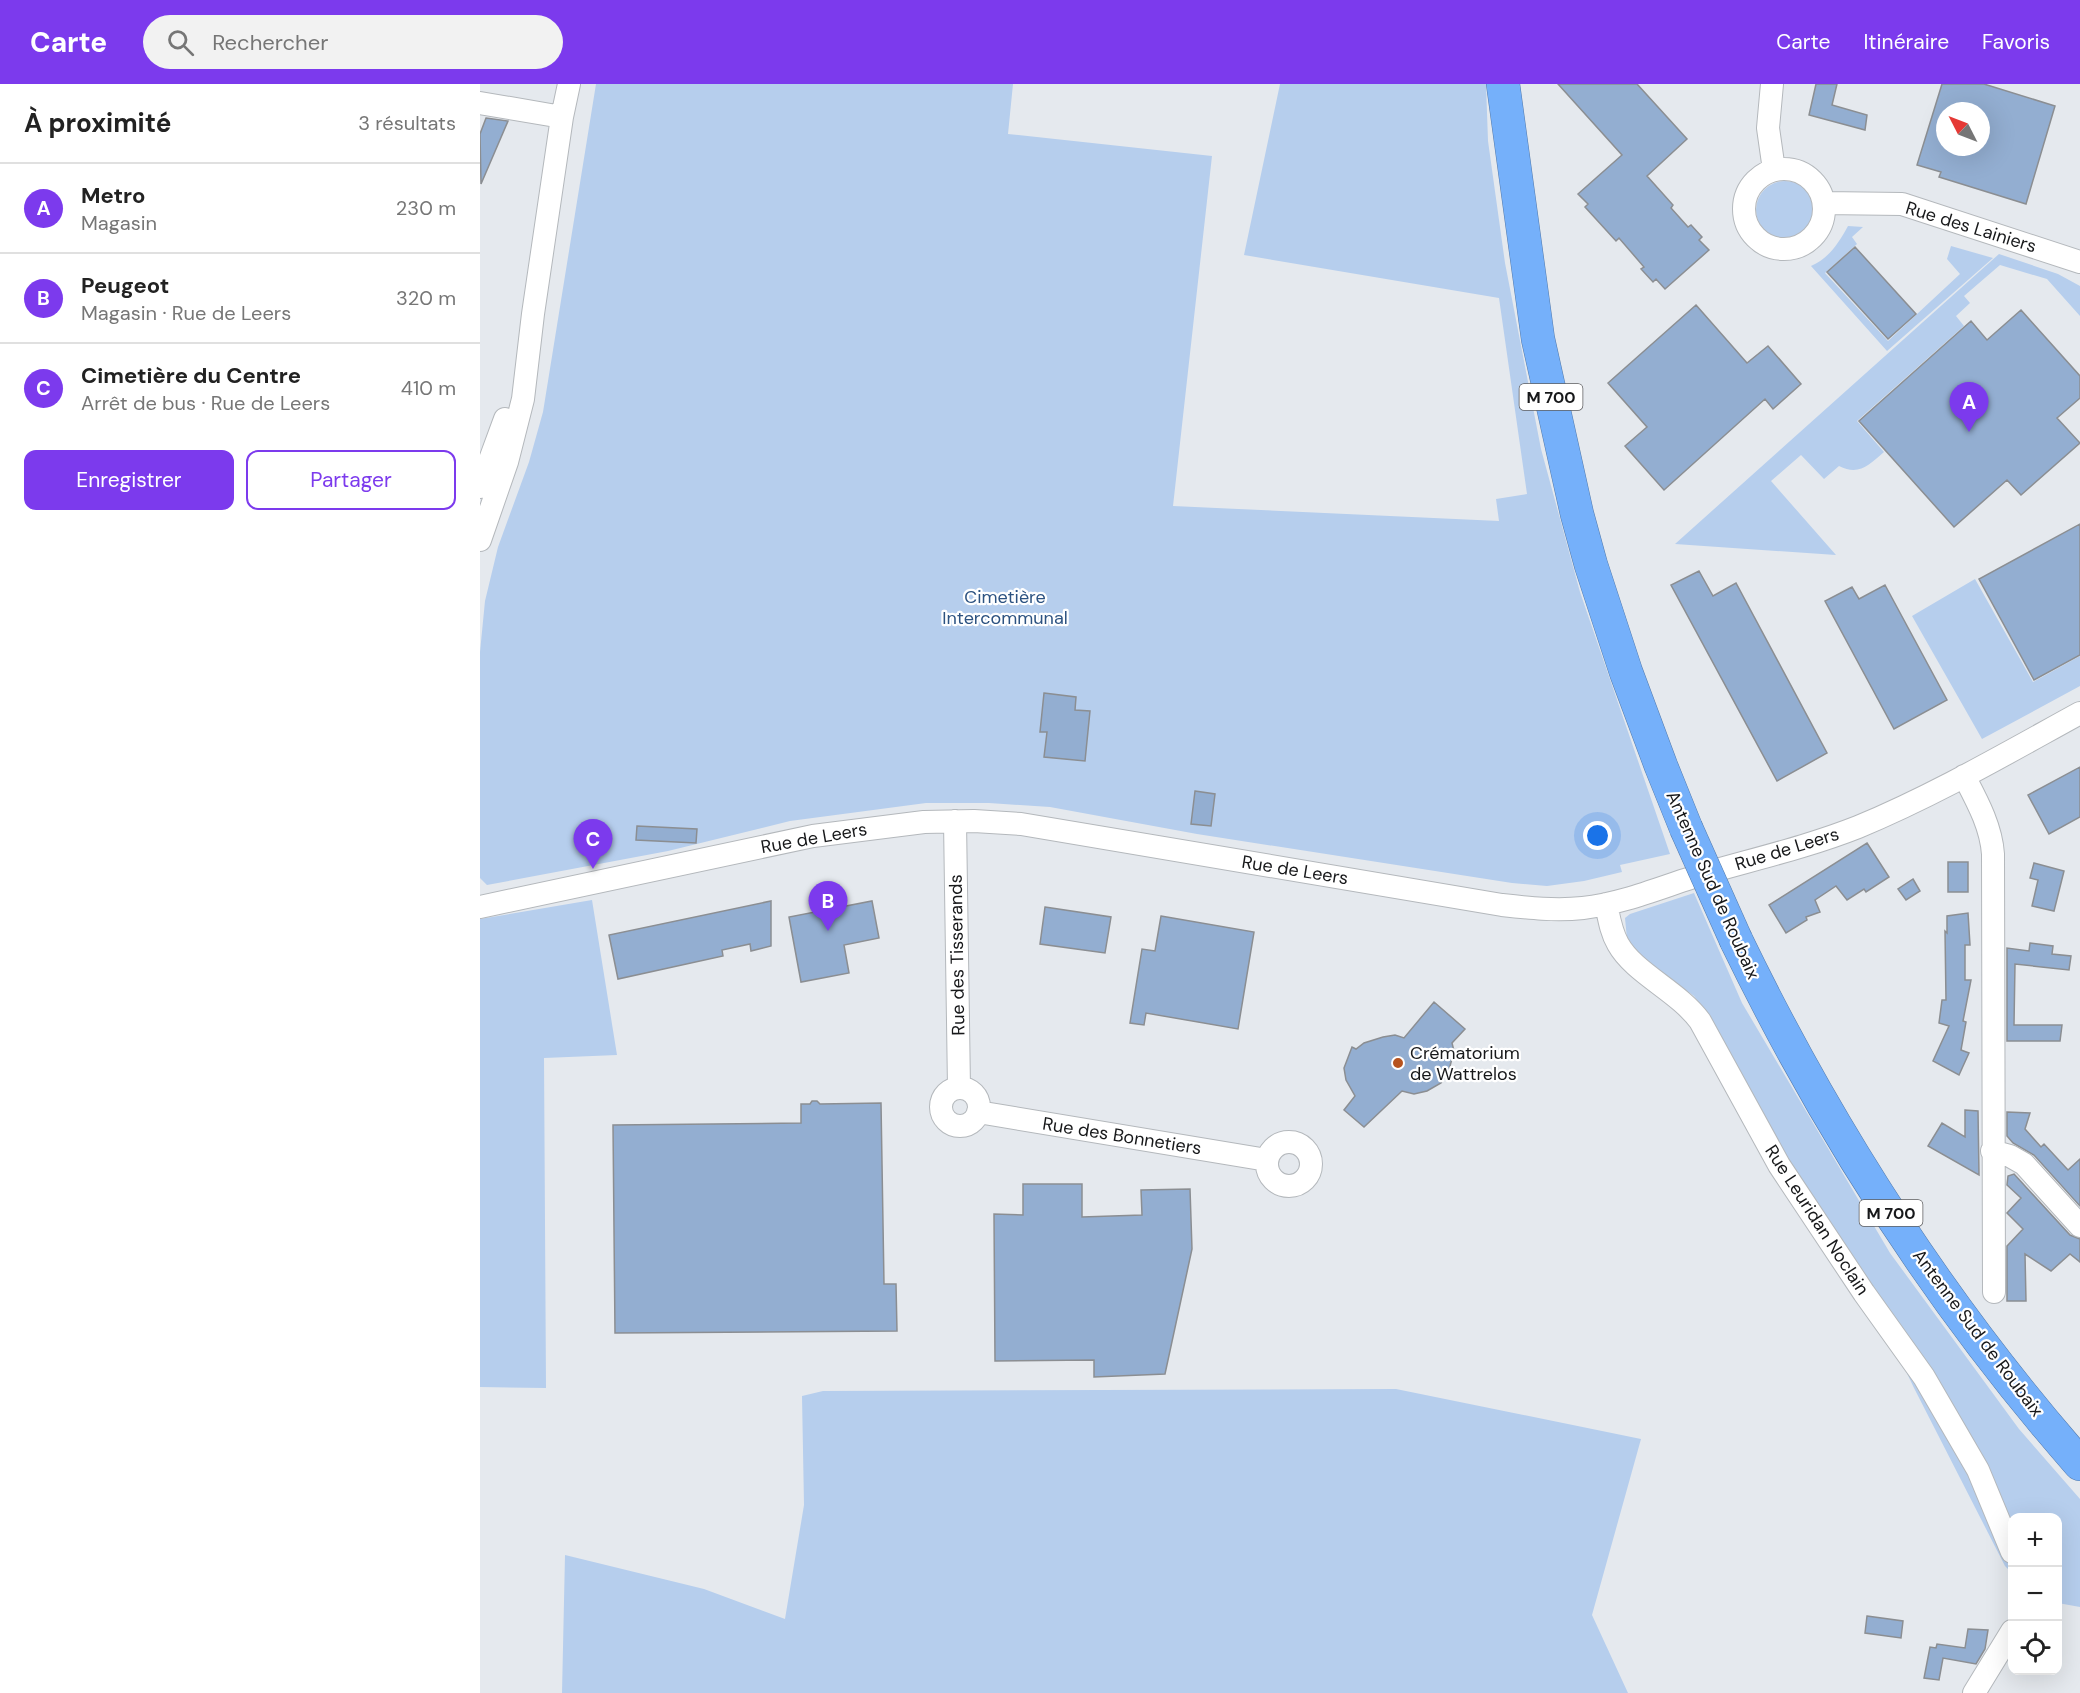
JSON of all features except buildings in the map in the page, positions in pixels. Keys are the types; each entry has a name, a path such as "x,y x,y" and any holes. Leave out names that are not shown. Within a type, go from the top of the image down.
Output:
{"highway":[{"name":"Antenne Sud de Roubaix","path":"1503,84 1538,339 1577,514 1626,672 1660,766 1761,992 1855,1156 1901,1229 1986,1348 2080,1464"},
{"name":"Antenne Sud de Roubaix","path":"1519,84 1518,141 1522,226"}],"street":[{"path":"480,540 519,419 567,84"},
{"path":"1772,84 1768,128 1774,170"},
{"path":"480,103 562,117"},
{"path":"1790,169 1806,175 1818,187 1824,203 1819,230 1805,243 1788,250 1761,243 1754,237 1745,221 1744,202 1751,185 1765,173 1774,170 1790,169"},
{"name":"Rue des Lainiers","path":"1824,203 1902,204 2080,262"},
{"path":"480,487 515,391 533,314"},
{"name":"Rue de Leers","path":"480,907 813,836 863,828 955,821 1036,826 1524,908 1562,909 1606,904 1832,837 1878,818 1964,776 2080,713"},
{"path":"1964,776 1984,817 1992,842 1993,854 1994,1292"},
{"name":"Rue des Tisserands","path":"955,821 959,1088"},
{"name":"Rue Leuridan Noclain","path":"1606,904 1614,937 1624,954 1683,1002 1700,1021 1779,1165 1864,1293 1924,1377 1978,1470 2008,1540"},
{"path":"959,1088 970,1091 977,1100 978,1112 975,1118 965,1125 952,1124 943,1115 941,1103 948,1092 959,1088"},
{"name":"Rue des Bonnetiers","path":"978,1112 1267,1160"},
{"path":"1992,1151 2010,1156 2024,1164 2080,1226"},
{"path":"1974,1693 2008,1639"}],"green space":[{"name":"Cimetière Intercommunal","path":"596,84 1013,84 1008,134 1212,156 1173,506 1499,521 1496,499 1527,494 1499,298 1244,255 1280,84 1486,84 1488,141 1505,263 1541,449 1580,592 1670,854 1620,865 1622,872 1584,881 1547,886 1512,883 1197,834 1050,807 989,803 926,803 790,821 668,851 487,885 480,878 480,652 485,601 498,547 529,462 543,412"},
{"path":"1785,181 1801,186 1809,194 1814,210 1809,226 1801,234 1785,239 1769,234 1761,226 1756,210 1761,194 1769,186"},
{"path":"1848,226 1863,227 1852,237 1857,244 1825,273 1888,341 1960,274 1947,259 1951,246 1993,258 1887,351 1811,266 1832,250"},
{"path":"1999,254 2058,274 2080,286 2080,316 2047,279 2000,265 1964,296 1970,303 1956,316 1964,326 1857,421 1884,452 1863,468 1852,470 1839,466 1824,479 1801,455 1771,481 1836,555 1675,544"},
{"path":"1975,579 2033,682 2080,656 2080,686 1982,739 1912,616"},
{"path":"1694,893 1742,1003 1890,1253 2019,1429 2080,1499 2080,1607 2062,1604 2062,1513 2008,1513 2008,1569 2005,1566 1914,1388 1854,1262 1798,1177 1707,1014 1694,996 1634,953 1627,939 1625,918 1630,914"},
{"path":"592,900 617,1055 544,1058 546,1388 480,1387 480,919"},
{"path":"1396,1389 1641,1439 1592,1615 1628,1693 562,1693 565,1555 704,1589 785,1619 804,1505 802,1396 823,1391"}],"place":[{"name":"Metro","path":"1969,432"},
{"name":"Cimetière du Centre","path":"593,869"},
{"name":"Peugeot","path":"828,931"},
{"name":"Crématorium de Wattrelos","path":"1398,1063"}]}
